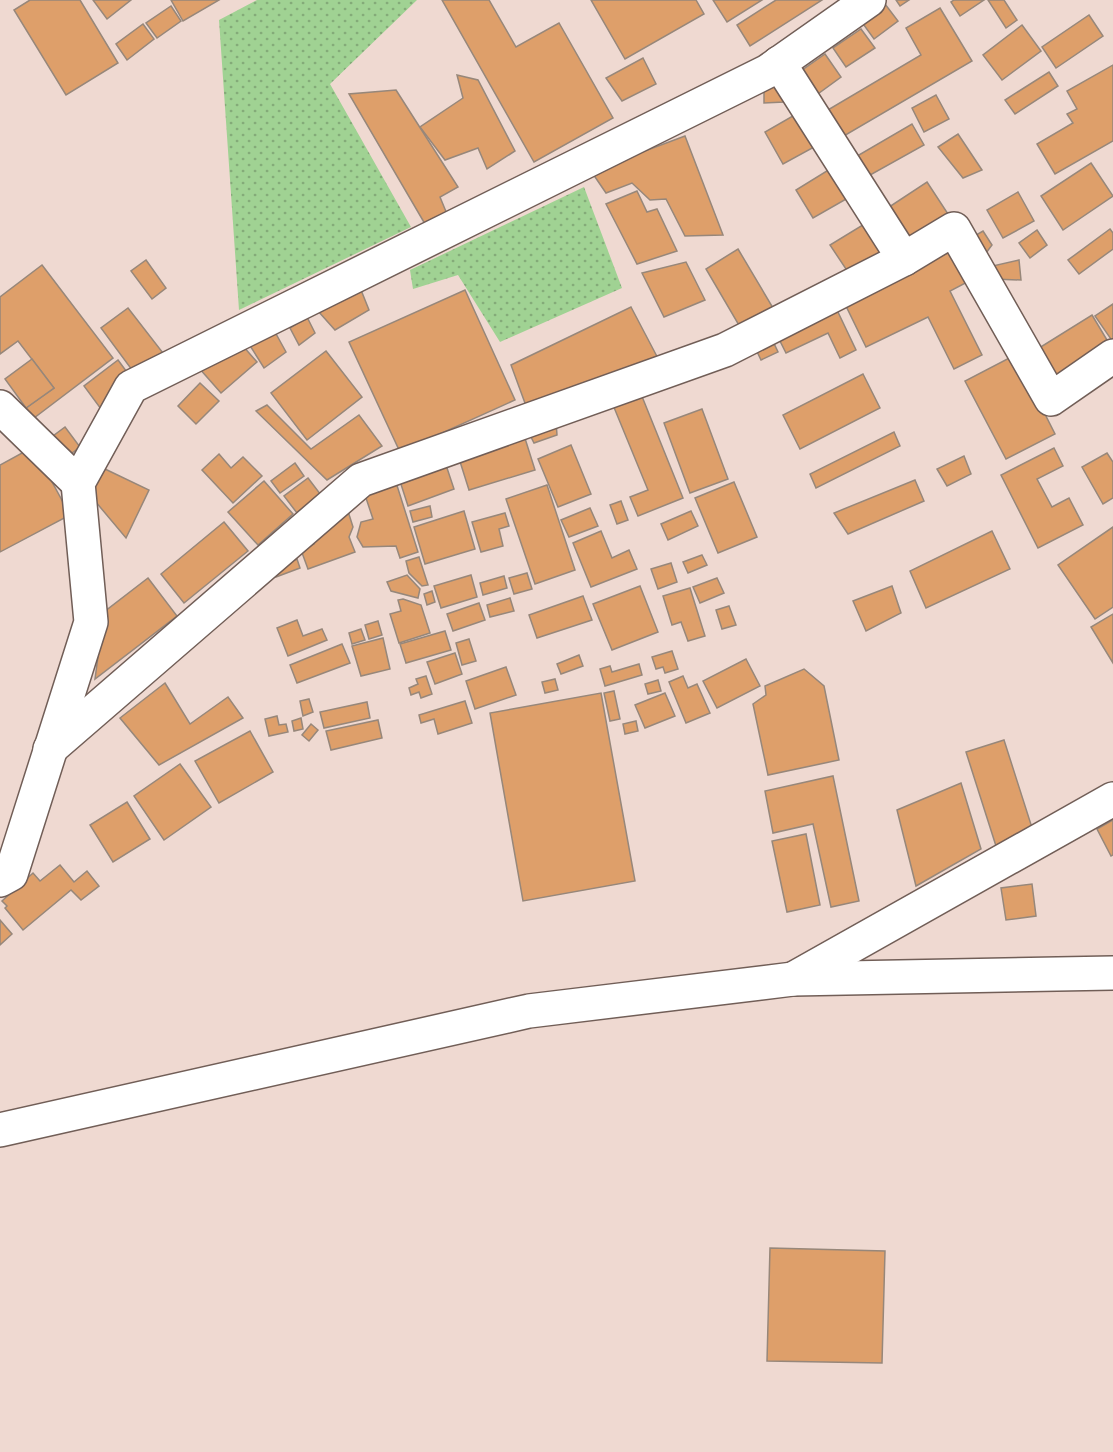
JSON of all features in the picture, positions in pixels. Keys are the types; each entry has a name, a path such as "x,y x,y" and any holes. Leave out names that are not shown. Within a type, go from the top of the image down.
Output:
{"street":[{"path":"0,880 10,874 91,622 78,483 131,387 757,76 869,0"},
{"path":"779,63 904,259"},
{"path":"50,749 361,480 725,350 904,259 954,229 1051,399 1113,356"},
{"path":"0,407 78,483"},
{"path":"793,979 1113,798"},
{"path":"0,1130 529,1011 793,979 1113,973"}],"green space":[{"path":"257,0 417,0 330,84 411,227 239,310 219,20"},
{"path":"584,187 622,288 500,342 458,275 413,289 410,270"}],"building":[{"path":"30,0 80,0 118,63 66,95 14,10"},
{"path":"93,0 131,0 107,19"},
{"path":"171,0 219,0 183,21"},
{"path":"442,0 489,0 516,47 559,23 613,118 534,162"},
{"path":"591,0 696,0 704,14 625,59"},
{"path":"713,0 762,0 727,22"},
{"path":"776,0 822,0 750,46 737,25"},
{"path":"896,0 909,0 900,6"},
{"path":"954,0 984,0 960,16 951,2"},
{"path":"988,0 1004,0 1017,20 1006,28"},
{"path":"885,4 898,21 874,39 861,21"},
{"path":"171,6 181,21 157,38 146,23"},
{"path":"940,8 972,61 837,140 821,114 921,55 906,28"},
{"path":"1089,15 1103,36 1056,68 1042,47"},
{"path":"143,24 154,39 127,60 116,44"},
{"path":"1022,25 1041,51 1002,80 983,55"},
{"path":"861,29 875,48 846,67 833,48"},
{"path":"825,54 841,77 815,96 798,73"},
{"path":"643,58 656,84 622,101 606,78"},
{"path":"1113,65 1113,141 1055,174 1037,144 1073,123 1067,114 1077,109 1067,91"},
{"path":"1049,72 1058,86 1015,114 1005,100"},
{"path":"457,75 478,80 515,151 487,169 478,148 445,160 420,127 463,98"},
{"path":"764,84 783,84 784,102 764,103"},
{"path":"396,90 458,187 440,197 447,214 425,224 349,94"},
{"path":"936,95 949,119 924,132 912,108"},
{"path":"798,113 816,146 783,164 765,132"},
{"path":"912,124 924,145 863,179 852,159"},
{"path":"958,134 982,170 963,178 938,147"},
{"path":"685,136 723,235 685,236 666,199 650,200 632,183 606,193 591,171"},
{"path":"1091,163 1113,196 1063,230 1041,196"},
{"path":"830,169 848,198 813,218 796,190"},
{"path":"927,182 950,217 905,246 883,211"},
{"path":"637,191 647,212 657,209 677,251 637,264 606,204"},
{"path":"1018,192 1034,221 1003,238 987,210"},
{"path":"866,223 889,259 854,281 830,245"},
{"path":"1110,229 1113,233 1113,249 1079,274 1068,260"},
{"path":"1037,230 1047,245 1030,258 1019,243"},
{"path":"983,231 992,245 986,253 993,266 1019,260 1021,280 993,279 966,241"},
{"path":"958,248 975,278 950,291 982,355 954,369 928,317 866,347 845,304"},
{"path":"738,249 773,308 740,327 706,269"},
{"path":"146,260 166,288 152,299 131,271"},
{"path":"686,262 705,300 664,317 642,273"},
{"path":"42,265 113,358 34,418 26,408 54,388 18,341 0,354 0,297"},
{"path":"361,290 369,310 335,330 318,311"},
{"path":"465,290 515,400 400,452 349,342"},
{"path":"1113,304 1113,342 1095,316"},
{"path":"631,307 662,366 529,414 511,365"},
{"path":"128,308 163,353 135,374 101,328"},
{"path":"837,310 856,350 840,358 828,333 786,353 778,337"},
{"path":"1092,315 1110,345 1050,382 1031,353"},
{"path":"307,317 315,333 299,345 290,328"},
{"path":"275,332 286,352 264,368 249,344"},
{"path":"770,335 778,352 761,360 753,343"},
{"path":"235,337 257,362 221,393 199,368"},
{"path":"326,351 362,397 307,440 271,393"},
{"path":"1015,355 1055,434 1006,459 965,381"},
{"path":"32,359 54,388 26,408 5,379"},
{"path":"118,360 135,383 101,409 84,386"},
{"path":"863,374 880,408 800,449 783,415"},
{"path":"200,383 219,401 196,424 178,406"},
{"path":"641,394 683,498 638,516 630,497 648,490 613,405"},
{"path":"267,405 311,449 359,415 382,446 327,480 256,411"},
{"path":"702,409 728,479 690,493 664,423"},
{"path":"556,421 557,435 534,443 528,431"},
{"path":"65,427 80,447 60,462 45,442"},
{"path":"523,432 535,470 469,490 457,452"},
{"path":"894,432 900,446 816,488 810,474"},
{"path":"571,445 591,494 558,507 538,459"},
{"path":"33,447 70,515 0,552 0,465"},
{"path":"1054,448 1063,466 1037,479 1052,507 1069,498 1083,525 1038,548 1001,475"},
{"path":"1107,453 1113,462 1113,498 1103,504 1082,467"},
{"path":"219,454 231,468 243,457 262,476 233,503 202,470"},
{"path":"964,456 971,474 947,486 937,469"},
{"path":"444,459 454,489 408,506 398,475"},
{"path":"295,463 304,476 280,493 271,481"},
{"path":"105,469 149,490 126,538 90,495"},
{"path":"394,476 418,552 400,558 396,546 363,547 357,537 361,522 373,519 362,486"},
{"path":"308,478 321,495 297,513 284,496"},
{"path":"915,480 924,501 848,534 834,513"},
{"path":"264,481 293,514 258,545 228,512"},
{"path":"734,482 757,537 718,553 695,498"},
{"path":"547,485 575,570 535,584 506,499"},
{"path":"621,501 628,520 617,524 610,505"},
{"path":"430,506 432,517 413,522 410,511"},
{"path":"347,508 353,527 349,537 355,552 308,569 301,550 314,544 309,533"},
{"path":"590,508 598,526 569,537 561,520"},
{"path":"464,511 475,549 425,564 414,527"},
{"path":"691,511 698,526 668,540 661,524"},
{"path":"505,513 509,526 499,529 503,546 481,552 472,522"},
{"path":"224,522 248,551 184,603 161,574"},
{"path":"1113,527 1113,607 1095,619 1058,565"},
{"path":"601,531 612,558 629,550 637,569 591,587 573,543"},
{"path":"992,531 1010,569 926,608 910,571"},
{"path":"702,555 707,565 688,573 683,562"},
{"path":"419,557 428,585 422,586 409,573 406,561"},
{"path":"297,559 300,568 276,577 273,568"},
{"path":"671,563 677,582 658,589 651,569"},
{"path":"527,573 532,589 514,594 509,578"},
{"path":"407,575 420,589 418,598 391,591 387,582"},
{"path":"471,575 477,597 441,608 434,586"},
{"path":"504,576 507,588 483,595 480,583"},
{"path":"148,578 177,616 95,679 104,612"},
{"path":"717,578 724,593 700,603 693,587"},
{"path":"640,586 658,632 612,650 593,604"},
{"path":"892,586 901,613 866,631 853,601"},
{"path":"690,588 705,636 688,641 681,622 672,625 663,596"},
{"path":"432,591 435,602 427,605 424,594"},
{"path":"583,596 592,620 537,638 529,615"},
{"path":"510,598 514,611 490,617 487,605"},
{"path":"403,599 421,605 430,633 399,643 390,614 401,611 398,600"},
{"path":"479,603 485,620 453,631 447,614"},
{"path":"729,606 736,625 722,629 716,610"},
{"path":"1113,614 1113,663 1091,627"},
{"path":"297,620 303,636 322,629 327,640 288,656 277,628"},
{"path":"378,621 382,635 369,639 365,625"},
{"path":"361,629 365,640 352,644 349,633"},
{"path":"445,631 451,650 406,663 400,644"},
{"path":"383,638 390,669 361,676 352,646"},
{"path":"469,639 476,661 462,665 456,643"},
{"path":"342,644 350,663 297,683 290,665"},
{"path":"672,651 678,669 665,673 663,667 656,669 652,657"},
{"path":"455,653 462,674 435,684 427,662"},
{"path":"579,655 583,666 561,674 557,664"},
{"path":"746,659 760,686 717,708 703,681"},
{"path":"639,664 642,675 605,686 600,669 610,666 612,672"},
{"path":"506,667 516,695 475,709 466,681"},
{"path":"804,669 824,686 839,760 768,775 753,704 766,695 765,686"},
{"path":"426,676 432,694 421,698 419,692 411,695 409,688 418,684 416,679"},
{"path":"683,676 688,688 697,684 710,713 686,723 669,682"},
{"path":"555,679 558,690 545,693 542,682"},
{"path":"658,680 661,691 648,694 645,684"},
{"path":"165,683 190,724 228,697 243,718 159,765 120,718"},
{"path":"614,691 620,719 610,721 604,693"},
{"path":"601,693 635,881 523,901 490,713"},
{"path":"665,693 675,716 645,728 635,705"},
{"path":"309,699 313,712 303,716 300,701"},
{"path":"465,701 472,723 438,734 434,719 421,723 419,715"},
{"path":"367,702 370,718 324,728 320,712"},
{"path":"277,716 279,725 286,724 288,732 269,736 265,719"},
{"path":"301,718 303,729 294,731 292,721"},
{"path":"378,720 382,738 331,750 326,731"},
{"path":"636,721 638,731 625,734 623,724"},
{"path":"311,724 318,730 309,741 302,735"},
{"path":"250,731 273,772 219,803 195,761"},
{"path":"1004,740 1034,834 996,846 966,752"},
{"path":"180,764 211,807 164,840 134,796"},
{"path":"833,776 859,901 831,907 813,824 773,833 765,791"},
{"path":"961,783 981,849 916,886 897,810"},
{"path":"127,802 150,839 113,862 90,825"},
{"path":"1113,820 1113,855 1111,856 1097,829"},
{"path":"806,834 820,905 787,912 772,841"},
{"path":"60,865 74,882 87,871 99,886 81,900 71,890 23,930 2,901 33,873 40,881"},
{"path":"1032,884 1036,916 1006,920 1001,888"},
{"path":"0,920 12,934 0,945"},
{"path":"770,1248 885,1251 882,1363 767,1361"}]}
